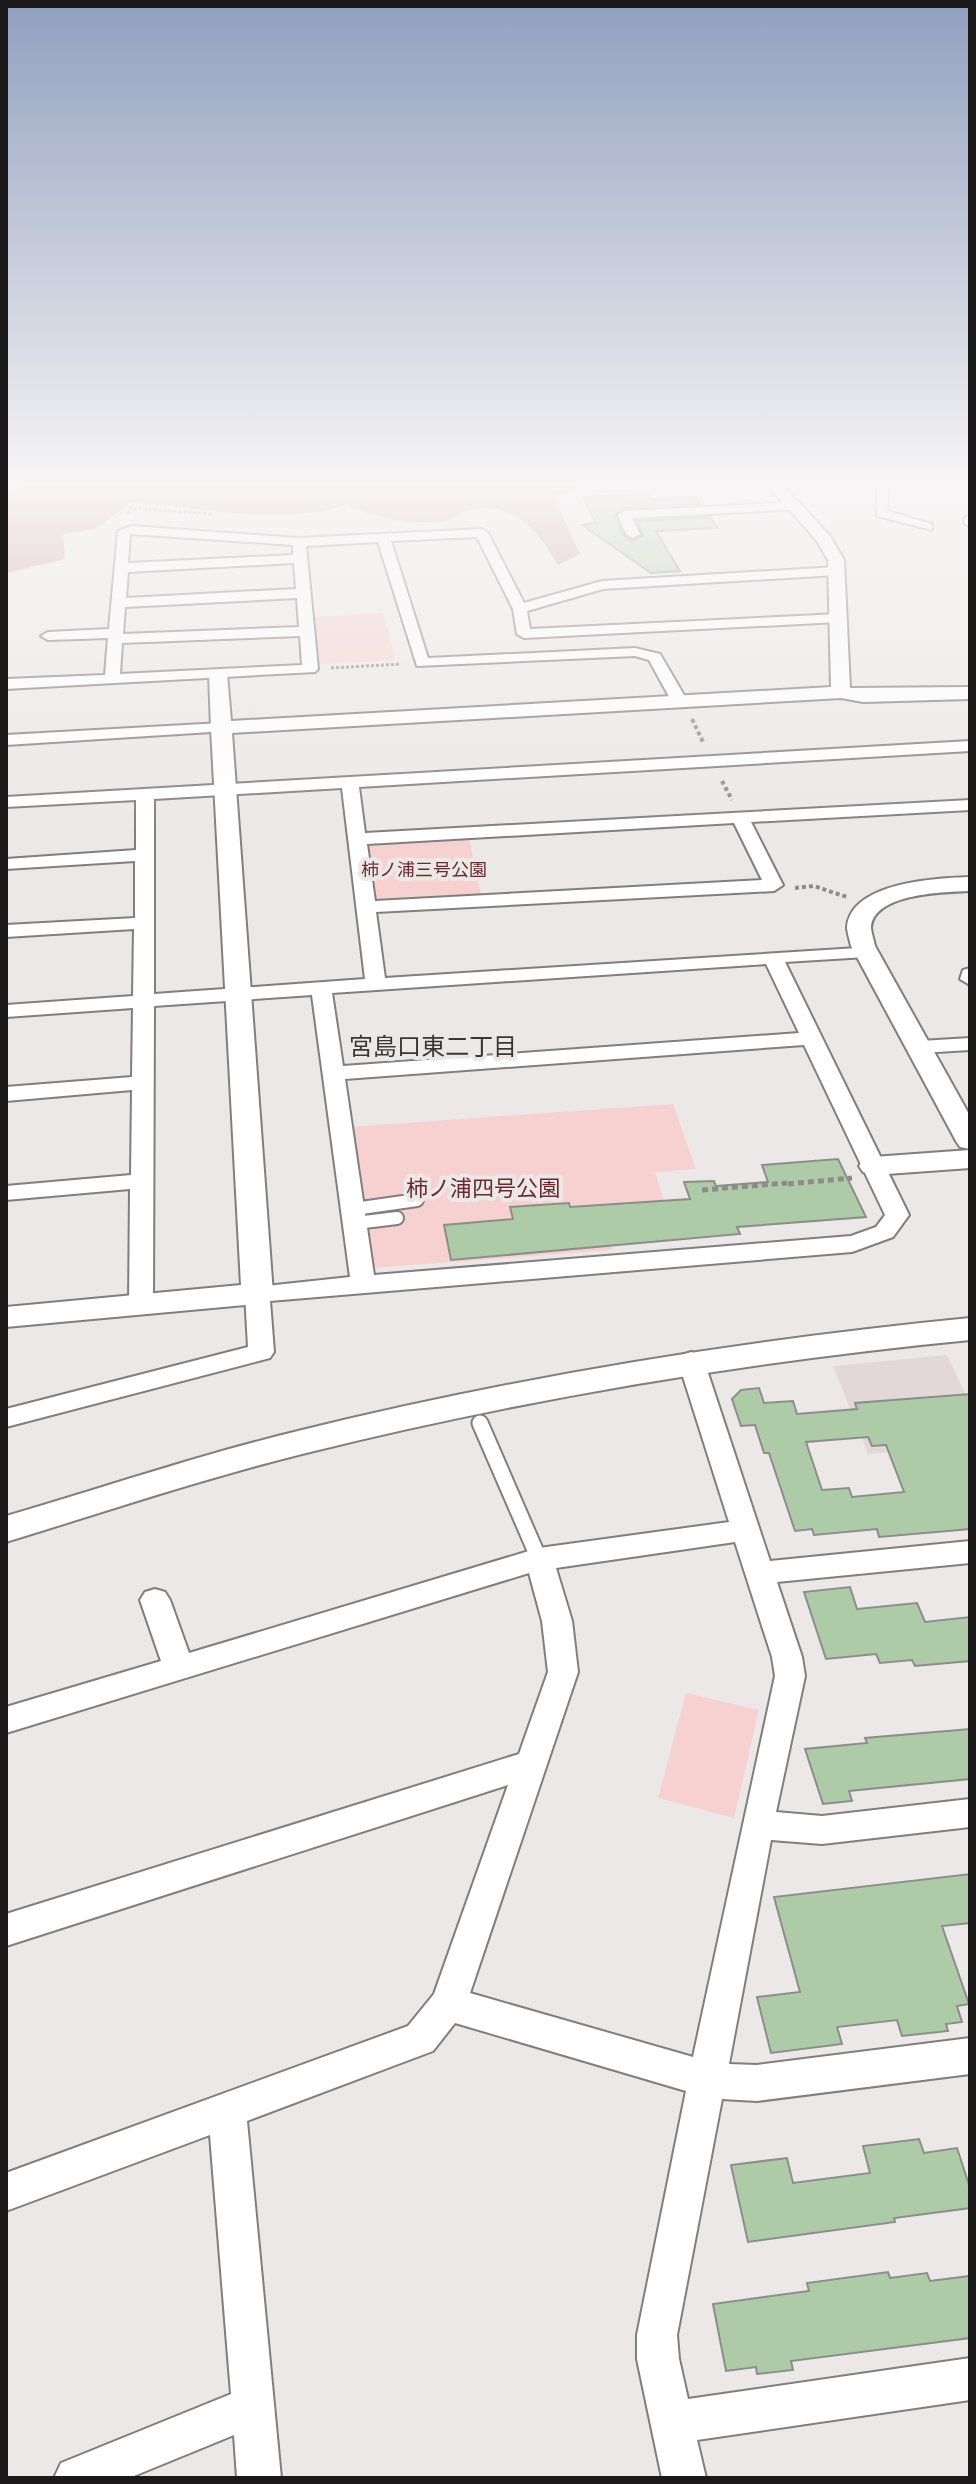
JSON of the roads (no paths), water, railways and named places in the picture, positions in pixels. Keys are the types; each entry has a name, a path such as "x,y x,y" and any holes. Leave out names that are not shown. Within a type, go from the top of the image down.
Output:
{"street":[{"path":"112,679 117,603"},
{"path":"6,684 310,669 304,603"},
{"path":"403,603 422,663 635,652 655,657 680,702"},
{"path":"517,603 524,634 839,618"},
{"path":"520,609 541,603"},
{"path":"838,603 841,692"},
{"path":"48,636 307,631"},
{"path":"6,1418 261,1352 218,674"},
{"path":"6,740 841,692 863,696 970,693"},
{"path":"6,802 970,746"},
{"path":"350,783 376,984"},
{"path":"141,1305 145,793"},
{"path":"357,839 970,805"},
{"path":"367,907 774,885 741,819"},
{"path":"6,864 144,855"},
{"path":"970,884 918,887 881,900 861,920 859,933 970,1141"},
{"path":"6,931 145,923"},
{"path":"6,1011 866,951"},
{"path":"6,1317 852,1244 878,1237 891,1229 897,1215 773,958"},
{"path":"321,988 363,1284"},
{"path":"334,1073 812,1038"},
{"path":"920,1047 970,1044"},
{"path":"6,1094 142,1083"},
{"path":"873,1166 970,1159"},
{"path":"6,1193 142,1181"},
{"path":"6,1529 300,1443 577,1381 797,1346 970,1329"},
{"path":"684,2478 658,2359 657,2335 757,1825 790,1676 761,1573 691,1361"},
{"path":"6,1720 539,1559 747,1530"},
{"path":"761,1573 970,1552"},
{"path":"6,2192 420,2039 448,2004 563,1672 557,1621 539,1559"},
{"path":"155,1600 179,1668"},
{"path":"6,1930 533,1763"},
{"path":"757,1825 822,1830 970,1813"},
{"path":"448,2004 706,2080 757,2083 970,2056"},
{"path":"227,2111 259,2478"},
{"path":"672,2422 970,2379"},
{"path":"76,2478 253,2406"}],"lane":[{"path":"355,1216 417,1200"},
{"path":"355,1216 397,1218"},
{"path":"480,1423 539,1559"}],"district":[{"name":"宮島口東二丁目","path":"433,1047"}],"park label":[{"name":"柿ノ浦三号公園","path":"424,869"},
{"name":"柿ノ浦四号公園","path":"483,1188"}]}
